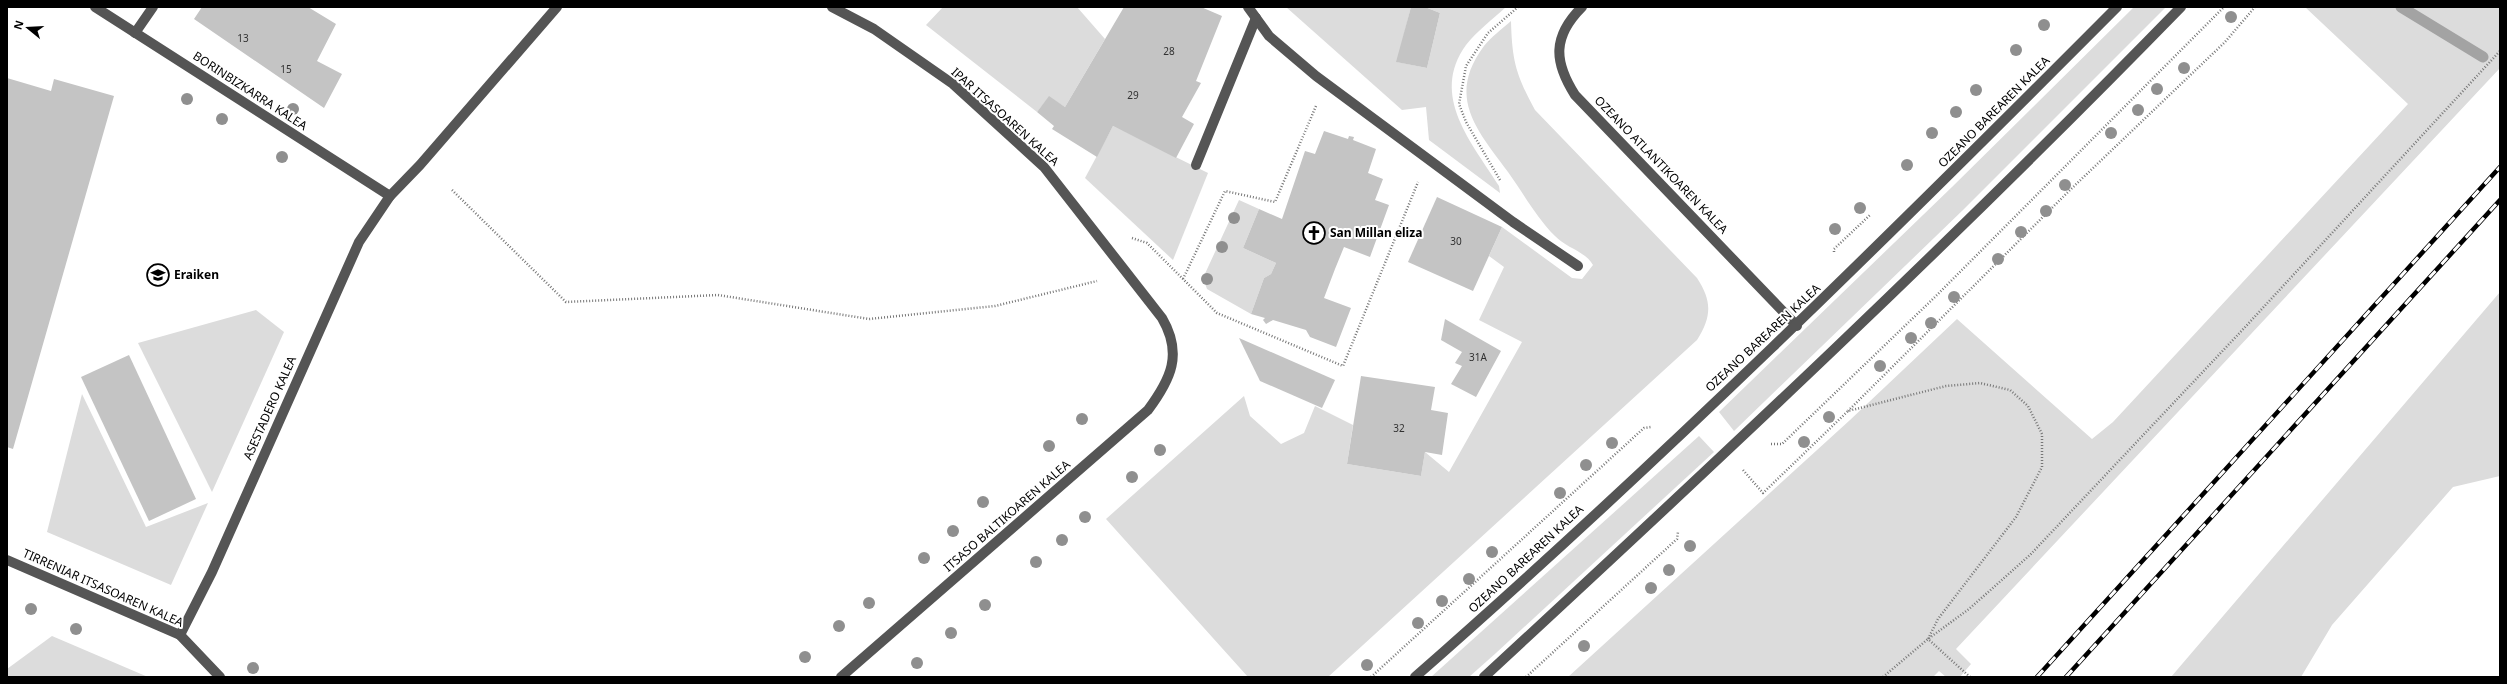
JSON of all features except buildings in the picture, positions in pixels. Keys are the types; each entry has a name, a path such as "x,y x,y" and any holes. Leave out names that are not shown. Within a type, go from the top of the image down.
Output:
{"street":[{"name":"BORINBIZKARRA KALEA","path":"96,7 390,196"},
{"path":"135,33 153,7"},
{"name":"ASESTADERO KALEA","path":"180,635 212,572 358,242 390,196 420,165 557,7"},
{"name":"IPAR ITSASOAREN KALEA","path":"832,7 874,29 953,84 1044,167 1162,318 1169,330 1174,361"},
{"path":"1248,7 1269,36 1326,83 1427,158 1578,266"},
{"name":"OZEANO ATLANTIKOAREN KALEA","path":"1582,7 1563,34 1558,52 1560,68 1575,95 1797,326"},
{"name":"OZEANO BAREAREN KALEA","path":"1415,677 1471,628 1797,326 2117,7"},
{"path":"1484,677 1727,452 1955,235 2181,7"},
{"path":"1196,165 1256,18"},
{"name":"ITSASO BALTIKOAREN KALEA","path":"841,677 1148,410 1168,380 1174,361"},
{"name":"TIRRENIAR ITSASOAREN KALEA","path":"7,560 180,635 220,677"}],"path":[{"path":"1502,182 1466,122 1459,104 1466,66 1488,33 1518,7"},
{"path":"1727,452 1762,493 1848,411 2069,191 2225,42 2255,7"},
{"path":"1883,677 1928,639 1969,609 2030,555 2243,330 2500,51"},
{"path":"1183,279 1225,191 1275,202 1326,83"},
{"path":"1131,238 1147,243 1217,313 1343,366 1427,158"},
{"path":"452,190 566,302 718,295 868,319 994,306 1097,281"},
{"path":"1833,256 1834,249 1872,212"},
{"path":"1848,411 1946,386 1980,383 2010,390 2028,406 2042,434 2042,467 2016,517 1938,619 1928,639"},
{"path":"1371,677 1644,428 1659,427"},
{"path":"1928,639 1970,677"}],"shaded area":[{"path":"943,7 1077,7 1105,39 1065,107 1049,97 1037,112 926,25"},
{"path":"1286,7 1411,7 1397,62 1427,68 1440,13 1425,7 1506,7 1480,30 1466,45 1456,64 1452,83 1453,101 1459,119 1467,136 1499,186 1500,193 1429,140 1426,107 1402,110"},
{"path":"2134,7 2166,7 1963,210 1734,431 1719,412 1952,187"},
{"path":"2305,7 2500,7 2500,68 1956,649 1971,664 1960,677 1946,677 1939,671 1933,677 1568,677 1850,420 1957,319 2092,439 2113,422 2408,104"},
{"path":"1511,21 1512,47 1516,67 1523,87 1535,110 1697,278 1708,301 1708,316 1702,331 1697,340 1328,677 1248,677 1106,519 1244,396 1250,416 1281,444 1304,433 1315,406 1353,425 1347,464 1421,476 1425,452 1449,472 1522,342 1479,320 1504,267 1489,256 1502,227 1572,278 1582,279 1593,265 1585,256 1564,244 1548,229 1486,142 1470,112 1467,97 1467,81 1473,64 1484,46 1493,36"},
{"path":"1113,126 1208,173 1173,260 1085,178"},
{"path":"1239,200 1259,209 1243,248 1276,263 1271,274 1264,278 1251,314 1207,289 1203,278"},
{"path":"2500,292 2500,476 2453,487 2332,625 2301,677 2171,677"},
{"path":"256,310 284,332 212,492 138,343"},
{"path":"82,394 146,527 208,503 171,585 47,532"},
{"path":"1699,436 1714,452 1496,653 1469,677 1431,677"},
{"path":"52,636 148,677 7,677 7,669"}],"waterway":[{"path":"2401,7 2483,57"}],"railway":[{"path":"2037,677 2500,167"},
{"path":"2066,677 2500,200"}],"place":[{"name":"San Millan eliza","path":"1314,233"},
{"name":"Eraiken","path":"158,275"}]}
